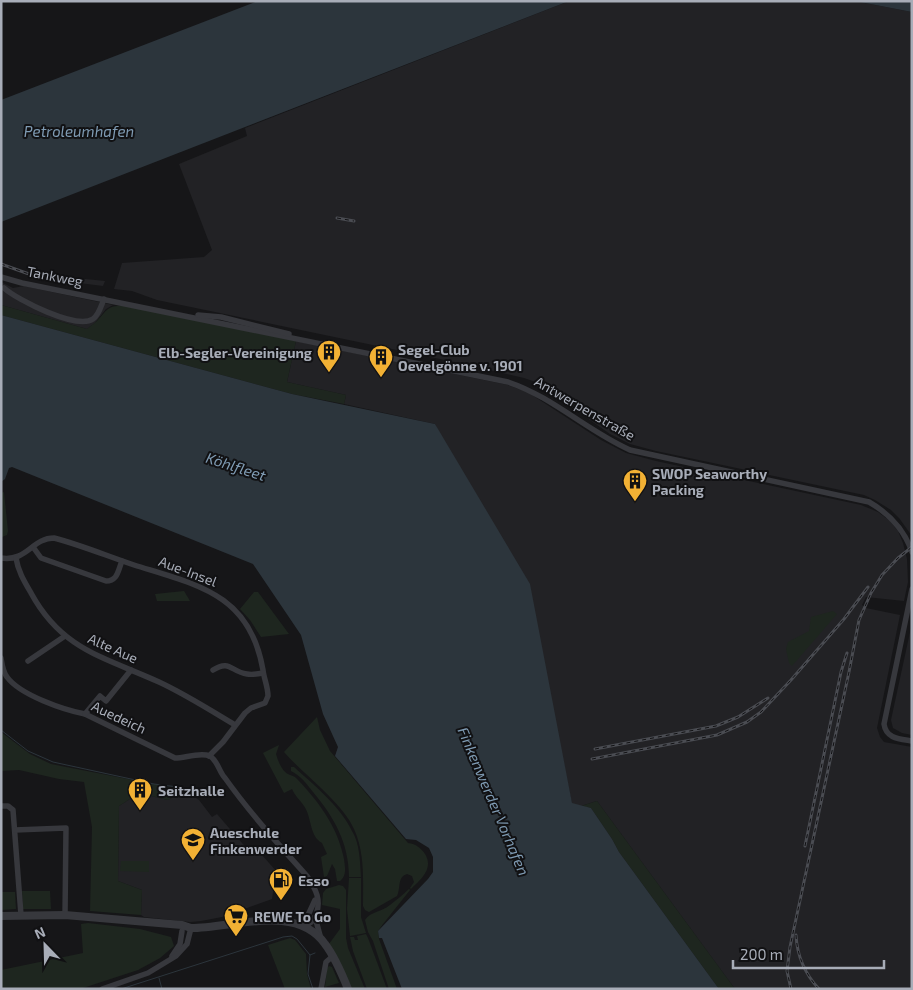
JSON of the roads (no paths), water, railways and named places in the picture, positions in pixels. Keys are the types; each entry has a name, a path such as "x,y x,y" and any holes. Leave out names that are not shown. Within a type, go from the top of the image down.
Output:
{"street":[{"name":"Tankweg","path":"1,277 104,299"},
{"path":"4,288 30,305 82,322 90,321 97,316 104,299"},
{"name":"Antwerpenstraße","path":"104,299 514,384 545,399 609,440 641,453 869,502 899,526 912,552"},
{"name":"Aue-Insel","path":"16,558 43,540 54,538 192,584 219,596 235,609 255,638 263,673"},
{"path":"33,547 41,558 106,581 116,578 122,561"},
{"path":"1,558 16,558"},
{"name":"Alte Aue","path":"16,558 20,574 37,603 51,623 65,636 86,651 169,687 235,725"},
{"path":"912,589 884,724 886,732 893,737 912,741"},
{"path":"28,661 65,636"},
{"path":"1,658 2,665"},
{"name":"Auedeich","path":"2,665 6,677 29,693 61,708 85,714 175,758 200,755 209,756"},
{"path":"212,670 219,666 227,665 245,674 263,673 268,691 267,700 263,704 248,710 223,742 209,756 219,766 225,780 254,816 307,876 315,890 318,900 315,915 311,923 304,926"},
{"path":"85,714 100,696 106,701 131,670"},
{"path":"1,806 8,806 13,810 21,915"},
{"path":"15,830 66,828 66,915"},
{"path":"304,926 313,905 315,890"},
{"path":"1,916 66,915 150,924 182,925 190,928"},
{"path":"315,915 321,939"},
{"path":"150,924 182,931 190,928 285,920 304,926 321,939 333,956 348,989"},
{"path":"102,989 148,973 176,956 184,948 189,938 190,928"},
{"path":"167,961 180,944 182,931"},
{"path":"321,989 326,962 333,956"}],"water":[{"name":"Petroleumhafen","path":"258,1 569,1 1,222 1,100"},
{"path":"855,1 912,1 912,12"},
{"path":"1,315 292,394 435,424 530,584 572,803 591,808 619,852 719,989 402,989 382,938 379,938 378,931 433,872 433,857 429,848 416,840 406,839 335,756 338,747 323,714 301,635 253,564 12,467 9,468 5,479 1,482"}],"waterway":[{"path":"1,730 28,751 53,762 154,784 186,788"},
{"path":"121,989 283,937 292,936 297,939 310,955 315,953"},
{"path":"310,955 308,974 313,989"},
{"path":"159,978 162,989"}],"railway":[{"path":"337,218 354,221"},
{"path":"1,264 29,274"},
{"path":"791,989 787,971 790,947 859,620 871,593 882,575 898,558 912,547"},
{"path":"592,759 717,735 747,722 761,712 791,680 844,619 868,587"},
{"path":"805,846 841,672 847,653"},
{"path":"595,749 716,726 738,717 768,698"},
{"path":"796,935 798,950 803,964 819,989"}],"place":[{"name":"Elb-Segler-Vereinigung","path":"329,373"},
{"name":"Segel-Club Oevelgönne v. 1901","path":"381,378"},
{"name":"SWOP Seaworthy Packing","path":"635,502"},
{"name":"Seitzhalle","path":"140,811"},
{"name":"Aueschule Finkenwerder","path":"193,861"},
{"name":"Esso","path":"281,901"},
{"name":"REWE To Go","path":"236,937"}],"water label":[{"name":"Köhlfleet","path":"236,466"},
{"name":"Finkenwerder Vorhafen","path":"494,801"}]}
